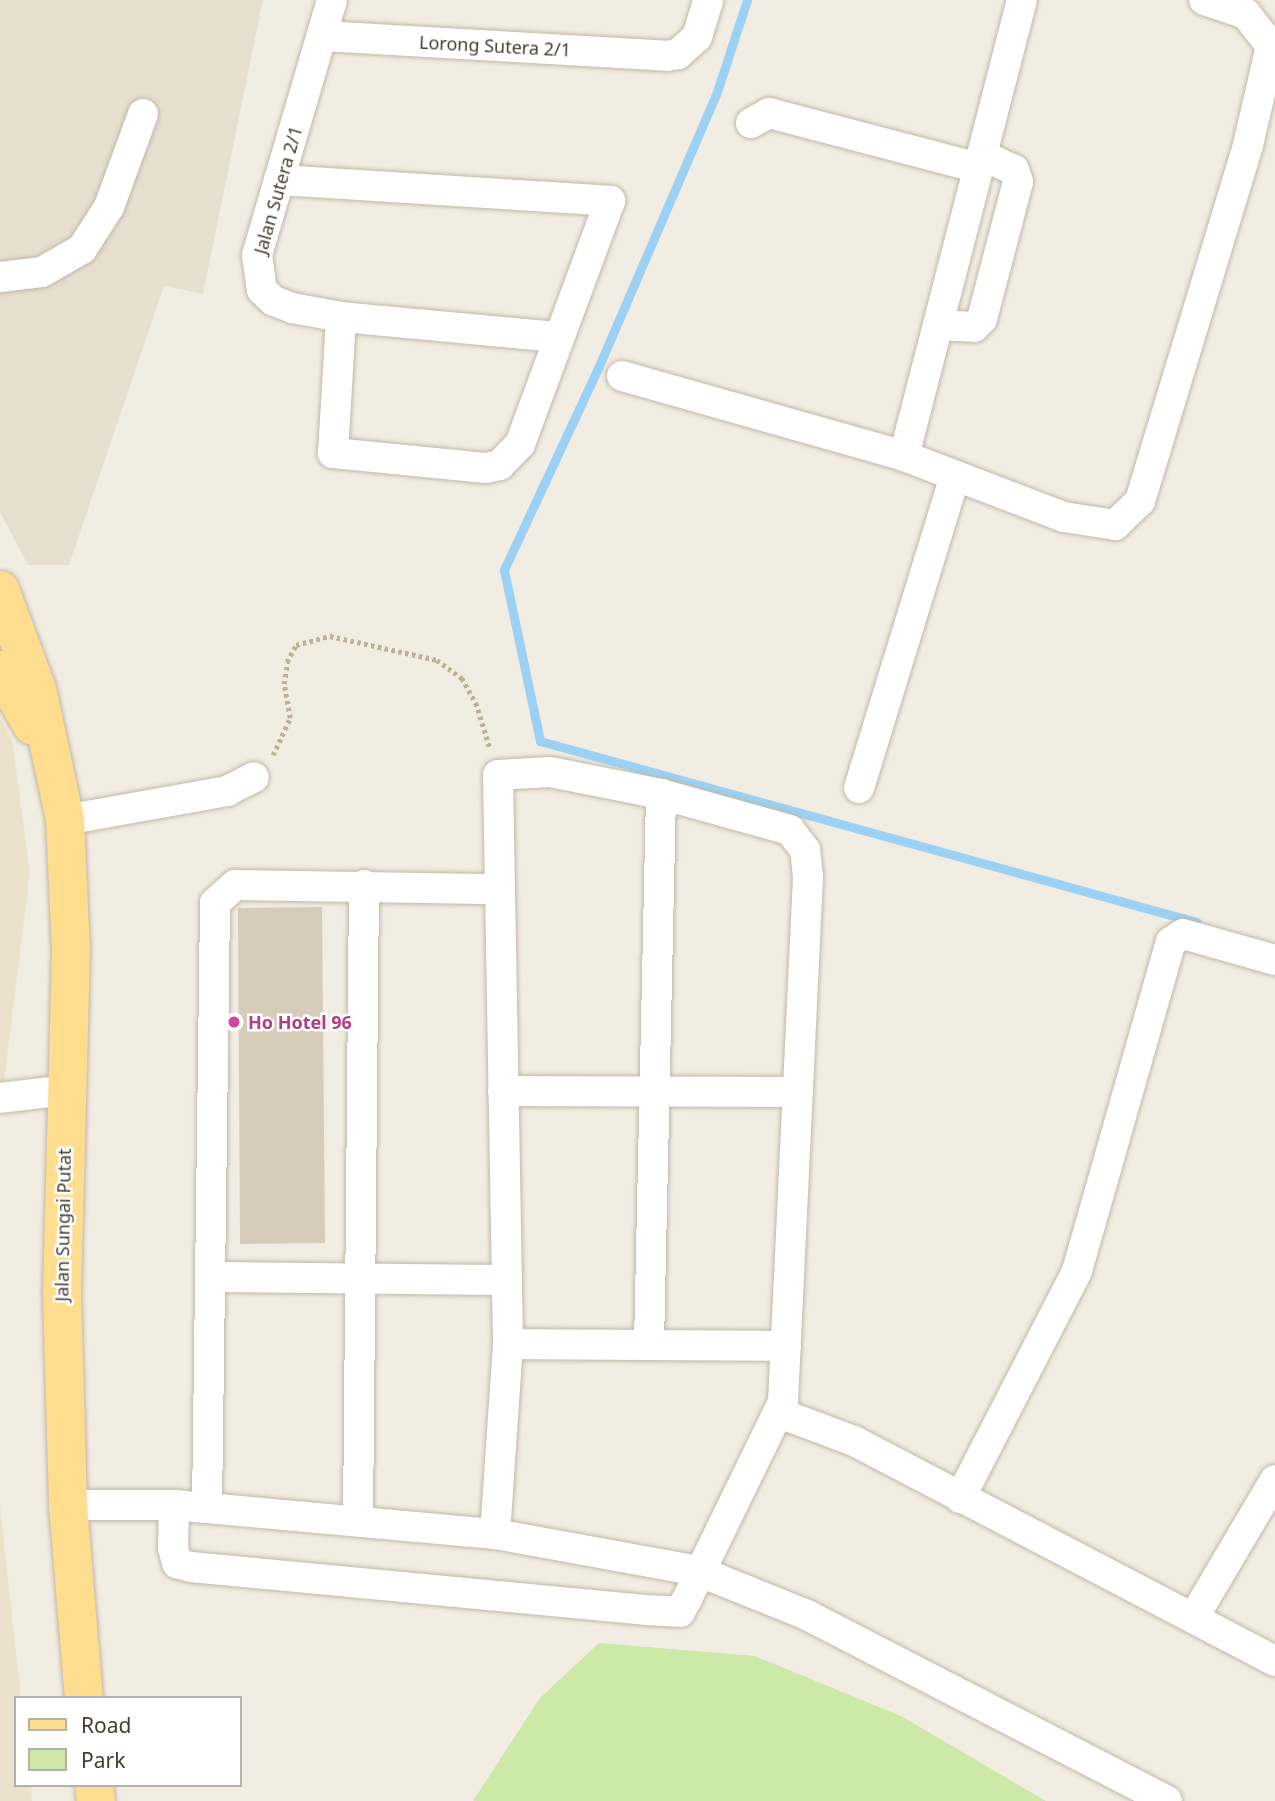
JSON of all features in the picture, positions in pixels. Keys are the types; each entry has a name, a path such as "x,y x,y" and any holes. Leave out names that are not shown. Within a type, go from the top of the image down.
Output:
{"main road":[{"name":"Jalan Sungai Putat","path":"0,590 37,689 65,820 71,950 62,1292 68,1505 84,1696"},
{"name":"Jalan Sungai Putat","path":"0,670 49,754"}],"street":[{"name":"Jalan Sutera 2/1","path":"332,0 257,255 262,290 274,301 292,308 341,317 558,337"},
{"name":"Lorong Sutera 2/1","path":"323,36 666,56 678,54 697,37 708,0"},
{"path":"904,456 1023,0"},
{"path":"622,376 904,456 1064,517 1115,525 1140,501 1248,145 1271,46 1246,14 1205,0"},
{"path":"751,123 769,113 1014,170 1018,182 982,319 974,327 938,325"},
{"path":"0,277 42,272 82,249 109,207 142,114"},
{"path":"279,180 610,201 520,443 500,465 486,468 333,453 341,317"},
{"path":"859,789 955,475"},
{"path":"174,1505 173,1548 177,1563 191,1567 680,1612 779,1413 786,1346 808,877 805,850 790,830 662,794 550,772 498,775 508,1344 495,1534"},
{"path":"65,820 227,791 254,777"},
{"path":"649,1345 662,794"},
{"path":"207,1508 215,903 234,885 500,889"},
{"path":"358,1521 364,885"},
{"path":"960,1497 1077,1271 1164,955 1171,942 1183,934 1275,960"},
{"path":"0,1098 66,1090"},
{"path":"503,1091 798,1092"},
{"path":"210,1277 507,1280"},
{"path":"508,1344 786,1346"},
{"path":"779,1413 854,1441 1275,1661"},
{"path":"1194,1617 1275,1480"},
{"path":"68,1505 174,1505 495,1534 698,1572 807,1615 1167,1801"}],"path":[{"path":"254,777 270,760 290,718 284,684 287,662 296,645 330,636 437,660 461,678 476,703 498,775"}],"shaded area":[{"path":"0,0 263,0 203,294 164,286 69,565 28,565 0,512"},
{"path":"0,718 12,740 30,872 0,1115"},
{"path":"0,1505 21,1696 14,1696 14,1787 31,1787 32,1801 0,1801"}],"green space":[{"path":"599,1643 755,1656 901,1716 1046,1801 473,1801 540,1698"}],"building":[{"path":"322,907 325,1243 240,1244 238,908"}],"waterway":[{"path":"747,0 717,92 599,366 504,570 540,741 1196,922"}],"place":[{"name":"Ho Hotel 96","path":"234,1022"}]}
